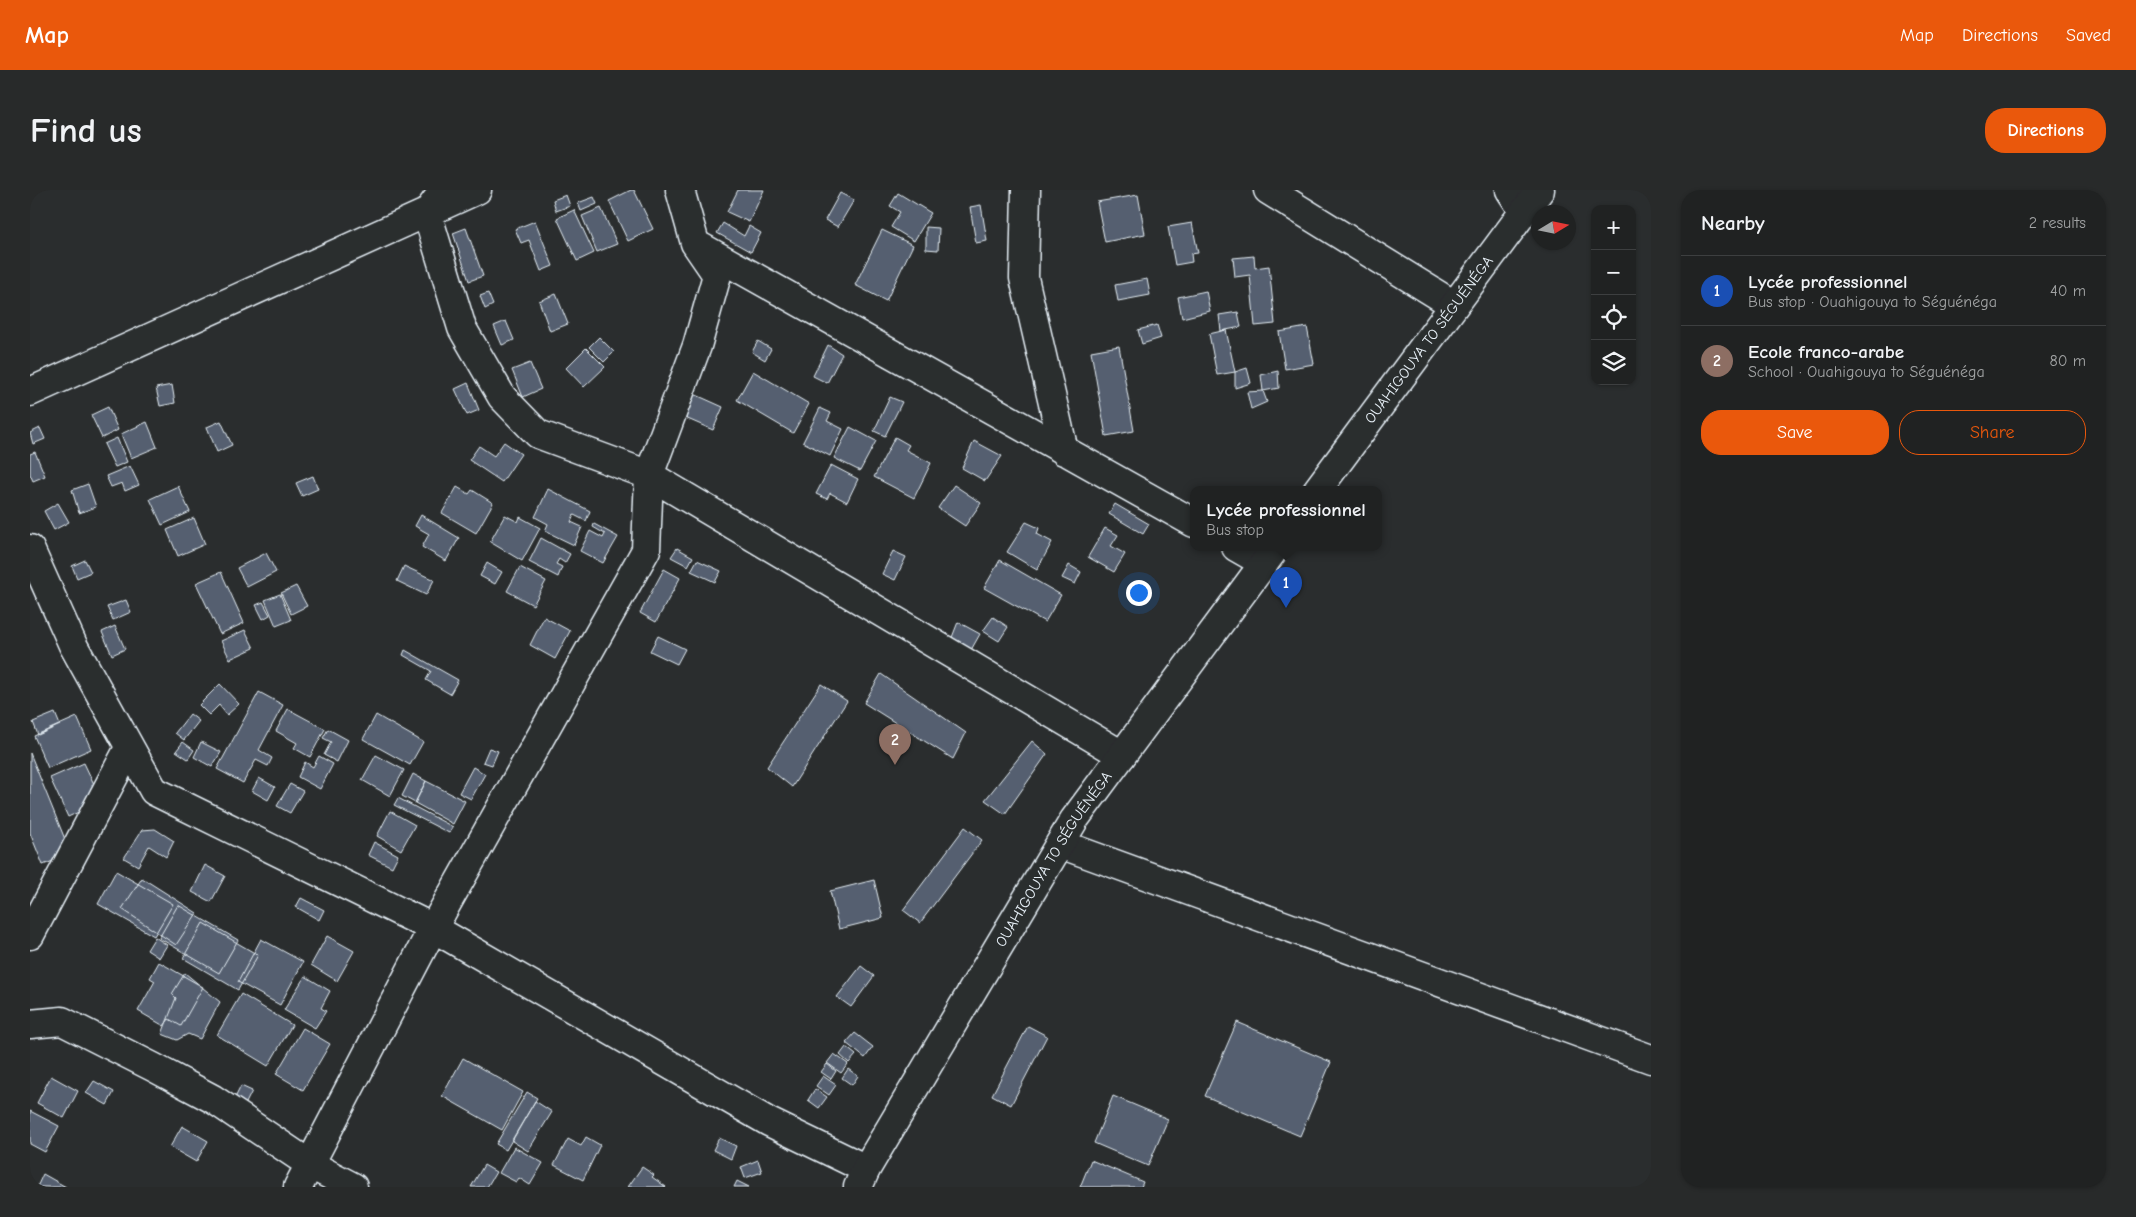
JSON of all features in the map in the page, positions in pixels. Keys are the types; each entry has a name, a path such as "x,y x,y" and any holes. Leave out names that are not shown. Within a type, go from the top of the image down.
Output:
{"street":[{"path":"427,212 444,190"},
{"path":"30,392 477,190"},
{"path":"304,1176 433,928 646,550 649,475 697,346 717,274 695,243 680,190"},
{"path":"1026,190 1024,278 1064,451"},
{"path":"1268,190 1454,305"},
{"name":"OUAHIGOUYA TO SÉGUÉNÉGA","path":"1320,486 1454,305 1524,197"},
{"path":"427,212 462,328 502,396 538,434 649,475 1122,755"},
{"path":"695,243 1190,521"},
{"path":"30,549 73,645 154,791 433,928 769,1122 862,1178"},
{"path":"1253,551 1270,555"},
{"name":"OUAHIGOUYA TO SÉGUÉNÉGA","path":"862,1178 1074,820 1270,555"},
{"path":"30,935 130,748"},
{"path":"1060,844 1651,1059"},
{"path":"30,1024 62,1021 70,1025 213,1099 304,1176 352,1187"}],"building":[{"path":"634,190 653,229 628,241 609,201"},
{"path":"738,190 764,190 749,222 727,212"},
{"path":"840,193 854,200 838,227 825,220"},
{"path":"898,193 931,213 914,241 891,227 900,212 890,206"},
{"path":"566,195 570,206 556,211 553,200"},
{"path":"1138,195 1145,234 1105,242 1097,202"},
{"path":"594,197 597,204 581,211 578,203"},
{"path":"981,205 987,241 976,243 970,207"},
{"path":"601,208 617,244 597,252 582,216"},
{"path":"574,210 594,253 577,261 557,218"},
{"path":"535,221 553,266 541,271 529,240 521,243 515,229"},
{"path":"723,223 744,236 749,226 761,233 751,252 717,233"},
{"path":"1192,223 1198,253 1191,254 1192,262 1175,265 1168,227"},
{"path":"926,227 939,228 938,250 926,249"},
{"path":"466,228 483,276 469,281 453,233"},
{"path":"882,230 913,245 886,301 855,285"},
{"path":"1254,256 1255,268 1269,266 1275,324 1255,326 1250,275 1235,277 1233,258"},
{"path":"1147,279 1150,295 1118,301 1115,285"},
{"path":"1206,291 1210,311 1182,318 1178,297"},
{"path":"488,293 493,305 485,309 480,296"},
{"path":"556,294 568,324 550,331 539,301"},
{"path":"1238,312 1241,327 1221,331 1219,315"},
{"path":"506,321 514,340 502,345 494,326"},
{"path":"1157,325 1161,338 1142,344 1138,330"},
{"path":"1307,327 1314,364 1285,369 1279,332"},
{"path":"1226,330 1235,372 1217,375 1209,334"},
{"path":"599,337 614,352 604,362 589,347"},
{"path":"758,341 771,349 765,360 752,352"},
{"path":"828,345 842,354 827,383 813,376"},
{"path":"1119,346 1134,431 1106,436 1091,351"},
{"path":"586,348 605,367 584,387 566,368"},
{"path":"530,363 541,389 523,397 512,370"},
{"path":"1247,368 1251,383 1235,388 1235,372"},
{"path":"753,371 809,404 793,433 737,400"},
{"path":"1278,371 1279,388 1263,391 1261,375"},
{"path":"468,383 479,410 467,415 455,389"},
{"path":"172,385 175,403 160,406 156,388"},
{"path":"1263,391 1267,402 1251,409 1247,392"},
{"path":"694,394 723,407 713,430 683,417"},
{"path":"890,397 902,402 885,436 874,431"},
{"path":"108,407 118,430 102,438 91,415"},
{"path":"820,408 831,413 827,421 843,429 830,456 803,442"},
{"path":"221,421 232,445 217,452 207,427"},
{"path":"147,422 157,447 131,458 121,434"},
{"path":"850,427 876,441 860,471 834,458"},
{"path":"40,428 45,439 33,444 30,433"},
{"path":"895,437 909,445 906,450 931,463 914,498 874,477"},
{"path":"117,438 127,462 115,467 104,444"},
{"path":"974,441 1002,456 985,481 962,468"},
{"path":"504,442 521,454 502,482 469,460 479,446 494,456"},
{"path":"35,452 45,476 33,481 30,474 30,454"},
{"path":"831,465 858,479 847,502 830,493 827,499 816,494"},
{"path":"130,466 139,485 125,491 122,483 111,487 106,476"},
{"path":"313,476 318,489 302,496 296,483"},
{"path":"88,484 96,507 79,513 72,490"},
{"path":"954,485 981,503 965,526 938,508"},
{"path":"178,486 190,512 162,525 150,499"},
{"path":"457,487 469,494 472,490 493,503 476,533 442,513"},
{"path":"548,489 590,511 586,521 574,515 571,522 582,527 574,545 545,531 548,524 535,517"},
{"path":"58,503 69,522 54,530 44,511"},
{"path":"1115,504 1149,524 1143,534 1109,514"},
{"path":"421,515 459,538 446,561 422,547 429,534 415,526"},
{"path":"505,515 518,522 520,517 540,528 522,561 490,542"},
{"path":"194,518 205,544 178,556 167,530"},
{"path":"1026,522 1039,528 1037,534 1052,542 1037,570 1007,552"},
{"path":"594,524 618,537 603,563 580,551 590,531 603,538 605,534 593,527"},
{"path":"1105,528 1118,535 1111,546 1125,554 1114,572 1088,557"},
{"path":"541,538 570,554 565,563 559,559 556,564 562,567 558,577 529,562"},
{"path":"677,548 693,557 688,566 671,557"},
{"path":"893,551 906,557 895,580 882,574"},
{"path":"266,553 276,572 247,587 237,568"},
{"path":"85,560 91,572 77,578 72,566"},
{"path":"697,560 721,571 715,582 691,571"},
{"path":"1000,560 1061,595 1045,622 984,588"},
{"path":"487,563 502,572 495,584 480,576"},
{"path":"1069,565 1081,572 1075,584 1062,578"},
{"path":"404,566 434,580 426,595 397,581"},
{"path":"520,567 546,581 533,605 507,591"},
{"path":"664,569 680,578 656,622 640,613"},
{"path":"221,572 244,623 220,634 196,583"},
{"path":"296,586 307,606 291,614 281,593"},
{"path":"280,594 291,620 276,626 265,600"},
{"path":"126,600 131,612 113,620 107,607"},
{"path":"263,602 270,615 263,619 256,605"},
{"path":"544,617 570,631 555,659 530,645"},
{"path":"993,617 1008,627 999,641 983,631"},
{"path":"958,622 980,634 971,650 951,640"},
{"path":"115,626 125,649 112,655 102,632"},
{"path":"245,630 254,648 230,659 221,641"},
{"path":"658,636 685,649 677,664 650,651"},
{"path":"405,650 458,680 450,694 426,680 431,671 403,655"},
{"path":"881,674 966,733 953,759 864,703"},
{"path":"220,684 239,704 227,715 219,705 209,715 199,705"},
{"path":"821,684 847,701 792,787 767,767"},
{"path":"259,692 283,705 259,750 272,758 268,766 256,760 243,783 217,769"},
{"path":"288,709 325,729 310,757 294,748 297,743 276,731"},
{"path":"55,713 60,725 38,735 33,722"},
{"path":"190,714 199,721 184,740 175,733"},
{"path":"376,715 423,742 410,765 363,739"},
{"path":"77,717 91,749 48,768 34,736"},
{"path":"328,729 348,740 337,762 324,755 331,742 323,738"},
{"path":"1032,741 1047,754 1005,814 985,800"},
{"path":"183,742 194,750 188,759 176,751"},
{"path":"201,742 221,752 212,767 194,757"},
{"path":"489,748 498,751 492,765 483,762"},
{"path":"30,753 71,854 43,865 30,833"},
{"path":"376,755 404,770 390,796 362,780"},
{"path":"319,756 333,764 320,789 298,777 305,762 313,767"},
{"path":"84,763 102,801 68,817 50,778"},
{"path":"473,767 485,774 471,799 459,793"},
{"path":"413,774 426,781 415,803 402,796"},
{"path":"259,778 275,787 268,800 252,791"},
{"path":"426,781 465,801 453,824 415,803"},
{"path":"290,784 303,791 290,813 277,806"},
{"path":"398,798 453,827 449,833 394,805"},
{"path":"390,811 415,825 401,850 377,836"},
{"path":"965,827 982,840 920,923 903,910"},
{"path":"155,829 174,841 166,857 149,846 138,866 124,858 142,830"},
{"path":"374,842 398,855 392,867 368,855"},
{"path":"205,865 225,876 211,902 192,892"},
{"path":"116,871 173,904 154,936 98,904"},
{"path":"142,878 197,913 176,945 122,909"},
{"path":"874,880 883,918 839,929 830,891"},
{"path":"301,898 324,910 319,920 296,907"},
{"path":"178,905 238,940 219,973 159,938"},
{"path":"203,923 258,955 238,990 183,958"},
{"path":"327,936 354,951 337,981 311,965"},
{"path":"155,937 167,945 159,958 147,950"},
{"path":"261,939 303,962 280,1005 238,982"},
{"path":"159,962 203,987 181,1026 169,1019 164,1026 138,1011 155,981 150,978"},
{"path":"861,966 874,976 851,1007 837,997"},
{"path":"185,973 220,1002 200,1039 188,1034 177,1040 162,1034 176,998 172,994"},
{"path":"305,976 330,991 321,1008 326,1011 315,1028 284,1010"},
{"path":"241,994 292,1025 268,1066 217,1035"},
{"path":"1237,1022 1331,1062 1300,1136 1205,1096"},
{"path":"1028,1026 1047,1036 1011,1105 992,1095"},
{"path":"303,1028 330,1044 303,1090 276,1074"},
{"path":"855,1033 873,1047 865,1058 846,1043"},
{"path":"846,1047 856,1055 849,1063 840,1055"},
{"path":"834,1054 848,1064 841,1073 827,1063"},
{"path":"463,1058 523,1092 502,1130 442,1096"},
{"path":"827,1064 836,1071 831,1079 821,1072"},
{"path":"848,1069 858,1076 852,1085 842,1078"},
{"path":"51,1076 78,1091 64,1118 37,1103"},
{"path":"823,1076 836,1085 829,1095 816,1086"},
{"path":"94,1081 114,1092 107,1105 86,1093"},
{"path":"241,1086 252,1091 245,1105 234,1100"},
{"path":"815,1089 827,1097 819,1108 808,1100"},
{"path":"527,1092 537,1098 506,1150 496,1144"},
{"path":"1113,1096 1168,1119 1148,1166 1094,1143"},
{"path":"535,1101 552,1112 528,1151 512,1141"},
{"path":"30,1111 59,1126 45,1152 30,1144"},
{"path":"182,1126 208,1141 196,1162 170,1147"},
{"path":"586,1137 600,1145 583,1180 554,1165 568,1139 581,1146"},
{"path":"719,1138 736,1146 731,1159 713,1150"},
{"path":"514,1147 543,1163 530,1185 519,1178 516,1182 499,1173"},
{"path":"758,1160 762,1172 745,1178 741,1167"},
{"path":"1091,1160 1143,1182 1141,1187 1080,1187"},
{"path":"484,1165 496,1172 487,1187 471,1187"},
{"path":"642,1167 654,1175 652,1177 666,1187 628,1187"},
{"path":"43,1174 66,1187 37,1187"},
{"path":"737,1181 749,1187 734,1187"}],"place":[{"name":"Lycée professionnel","path":"1286,608"},
{"name":"Ecole franco-arabe","path":"895,765"}]}
